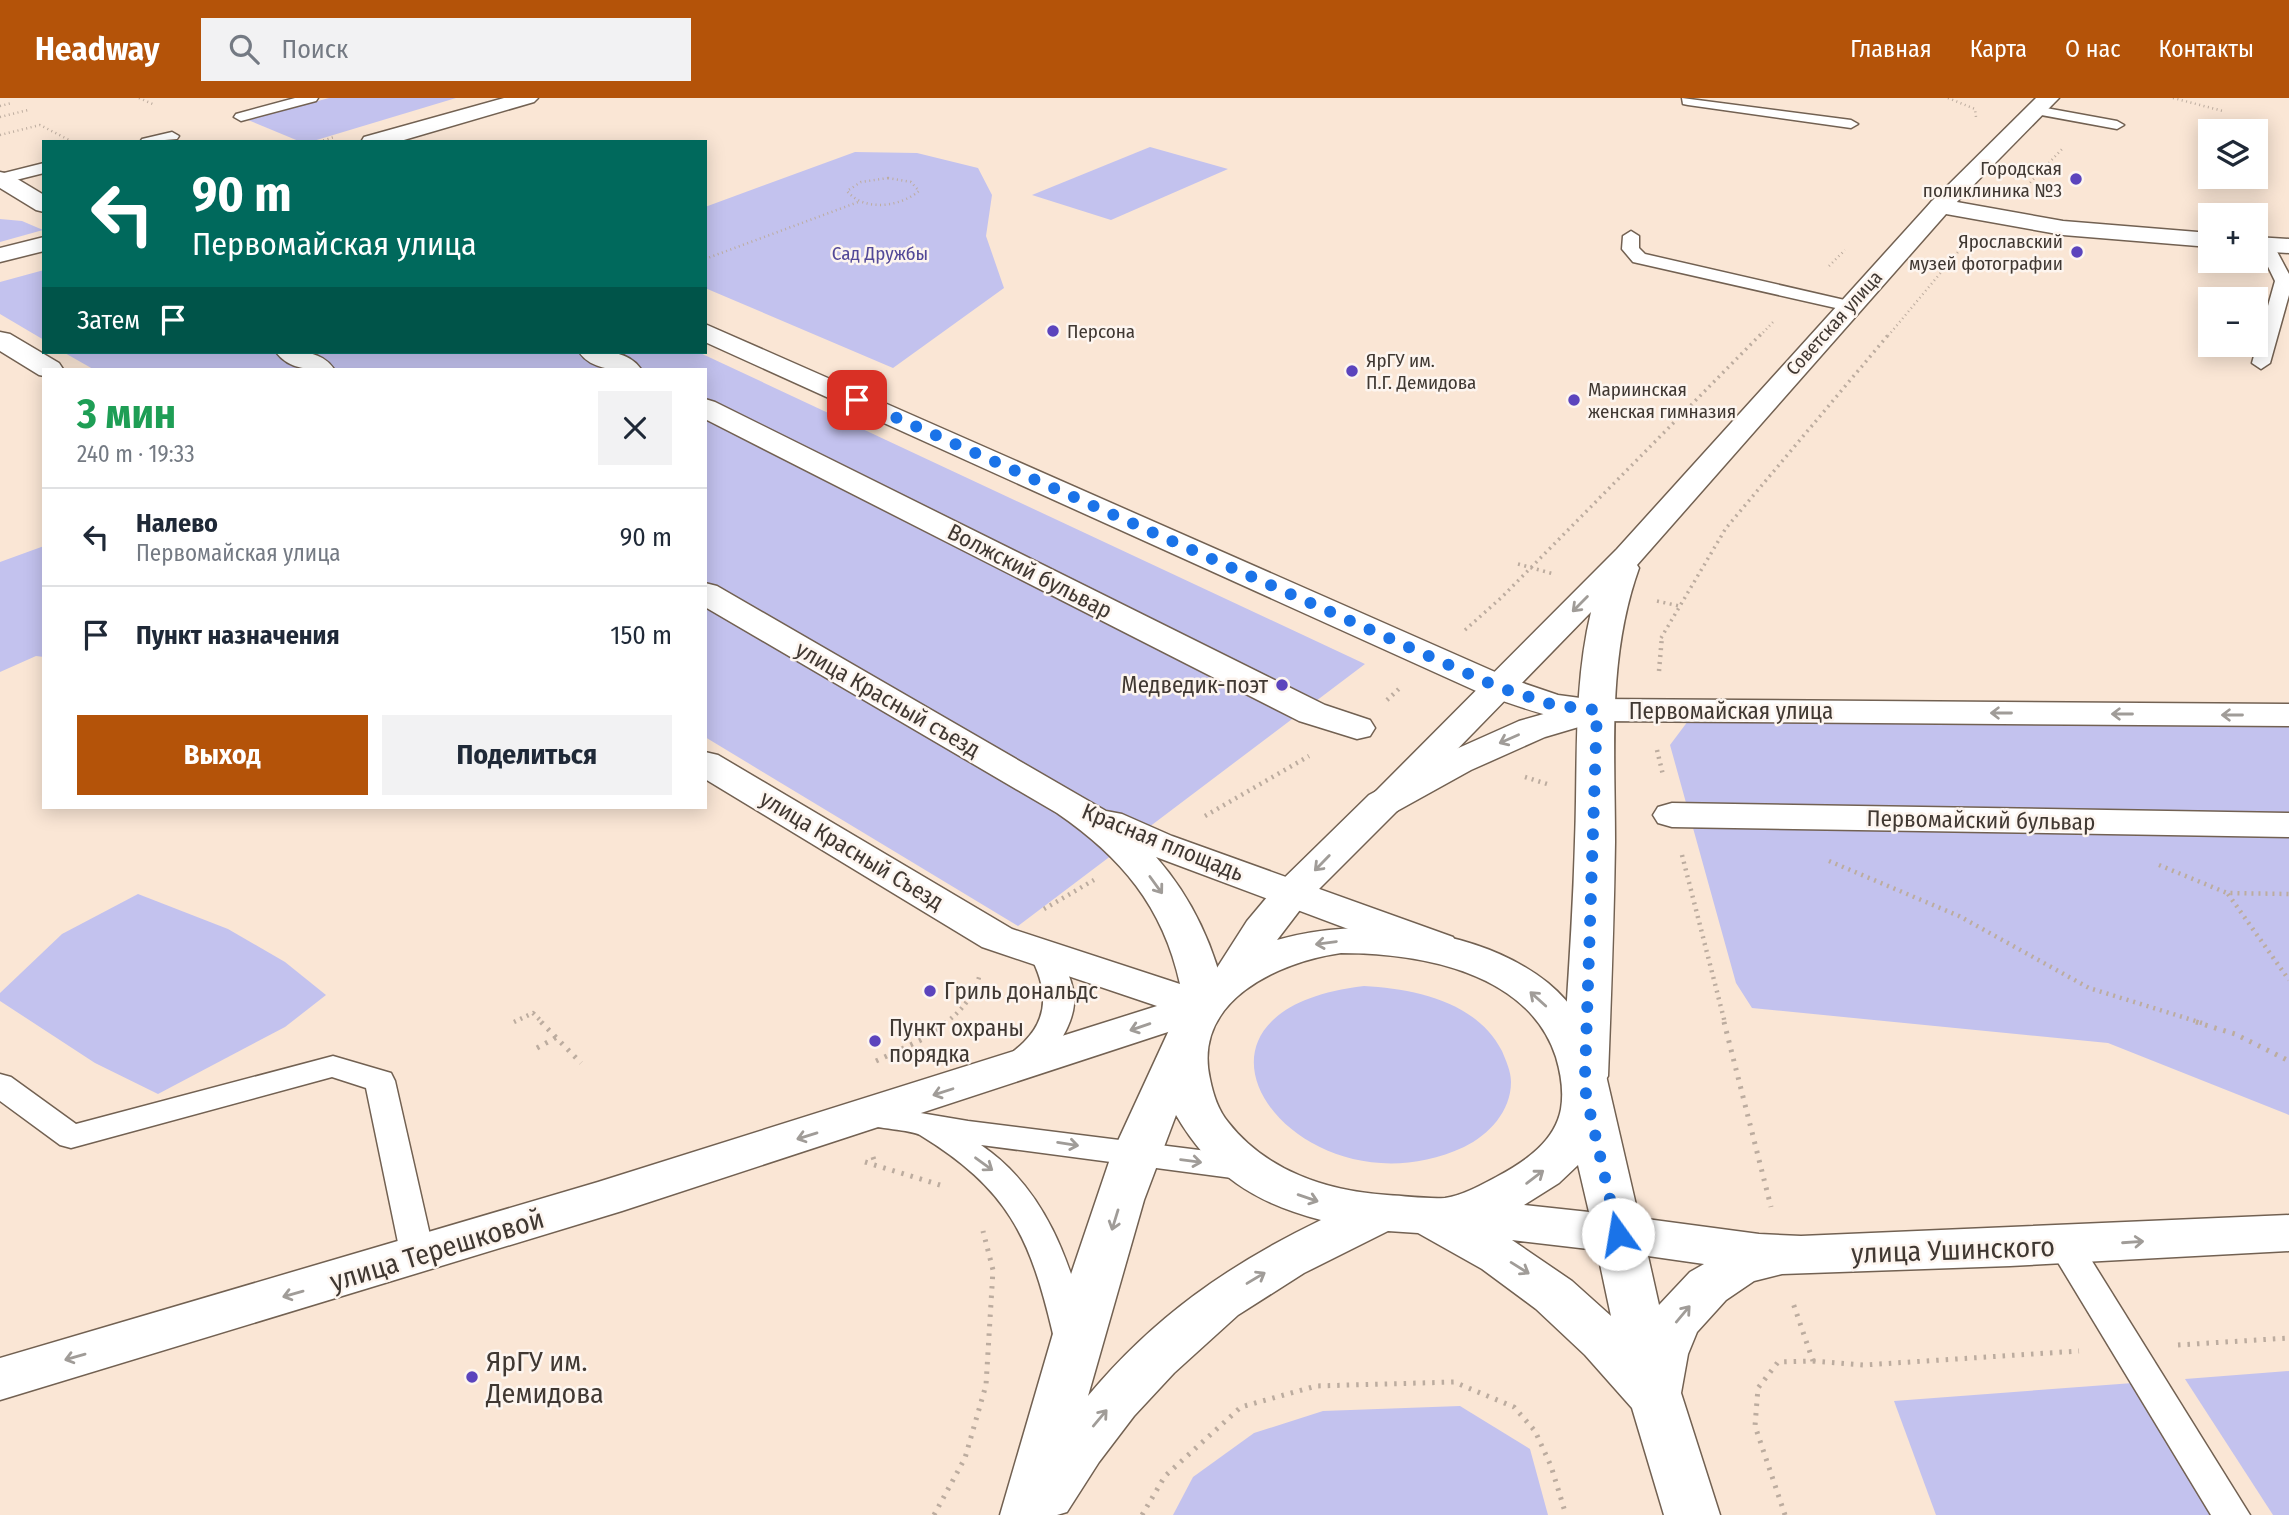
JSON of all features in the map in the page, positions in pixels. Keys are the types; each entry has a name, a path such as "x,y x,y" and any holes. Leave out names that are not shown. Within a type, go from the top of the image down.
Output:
{"street":[{"path":"379,140 527,98"},
{"name":"Советская улица","path":"1383,803 1628,556 1849,306 2039,102"},
{"path":"0,179 42,204"},
{"path":"1940,206 2063,228 2198,239"},
{"path":"0,255 42,244"},
{"name":"Первомайская улица","path":"707,333 1498,687 1554,705 1597,710 2289,715"},
{"path":"0,340 47,368"},
{"path":"294,354 318,368"},
{"path":"597,354 625,368"},
{"name":"Волжский бульвар","path":"707,409 1312,713 1357,727"},
{"name":"Советская улица","path":"1597,710 1604,623 1614,587 1628,556"},
{"name":"улица Красный съезд","path":"707,594 1071,805"},
{"name":"Красная площадь","path":"1028,1515 1075,1349 1136,1155 1195,1021 1292,893 1383,803 1458,762 1532,729 1597,710 1586,1086 1579,1126 1560,1155 1532,1181 1494,1200 1416,1214 1328,1238 1231,1293 1171,1342 1133,1379 1075,1448 1034,1515"},
{"name":"улица Красный Съезд","path":"707,764 997,938 1044,955"},
{"name":"Красная площадь","path":"1071,805 1158,844 1476,960 1507,975 1534,994 1556,1016 1573,1040 1586,1086 1618,1234 1331,1206 1297,1194 1247,1168 1222,1146 1202,1122 1189,1097 1184,1071 1185,1045"},
{"name":"Красная площадь","path":"1071,805 1111,834 1156,883 1190,942 1201,975 1218,992"},
{"name":"Первомайский бульвар","path":"1672,815 2289,825"},
{"name":"Красная площадь","path":"873,1116 1008,1071 1218,992 1275,956 1328,942 1385,940 1443,949"},
{"path":"1044,955 1127,983 1218,992"},
{"name":"улица Терешковой","path":"0,1379 418,1257 873,1116"},
{"path":"1416,1214 1479,1242 1531,1275 1575,1311 1615,1350 1656,1401"},
{"name":"улица Ушинского","path":"1618,1234 1783,1255 2065,1247 2289,1233"},
{"path":"1618,1234 1656,1401 1692,1515"},
{"path":"1656,1401 1662,1354 1676,1321 1707,1286 1740,1265 1783,1255"}],"lane":[{"path":"241,117 311,98"},
{"path":"1689,98 1688,101 1850,124"},
{"path":"2039,102 2090,120 2116,125"},
{"path":"155,140 172,136"},
{"path":"0,179 42,168"},
{"path":"1631,236 1630,248 1639,258 1849,306"},
{"path":"2261,363 2284,281 2270,245"},
{"name":"Красная площадь","path":"1008,1071 1037,1051 1050,1033 1056,1018 1060,993 1057,975 1044,955"},
{"path":"0,1085 71,1137 333,1066 380,1081 418,1257"},
{"path":"873,1116 927,1126"},
{"name":"Красная площадь","path":"927,1126 1247,1168"},
{"name":"Красная площадь","path":"927,1126 991,1169 1018,1197 1041,1233 1059,1283 1075,1349"},
{"path":"2065,1247 2231,1515"}],"path":[{"path":"1948,98 1975,108 1976,117 1967,126"},
{"path":"2173,98 2197,102 2223,111"},
{"path":"0,106 12,103"},
{"path":"0,117 28,110"},
{"path":"2021,192 2090,120"},
{"path":"0,135 40,125 69,140"},
{"path":"707,258 861,201 897,202 909,198 919,191 918,186 902,180 876,179 861,182 847,191 852,198 861,201"},
{"path":"1502,597 1853,242"},
{"path":"1813,1361 1796,1318 1783,1255 1655,742 1661,637 1726,528 1964,246"},
{"path":"1822,858 1959,916 2089,988 2235,1034 2289,1060"},
{"path":"2289,894 2227,893 2289,980"},
{"path":"514,1022 533,1013 581,1063"},
{"path":"537,1048 557,1037"},
{"path":"856,1160 949,1188"},
{"path":"934,1515 965,1458 986,1385 993,1270 980,1222"},
{"path":"1785,1515 1755,1426 1758,1388 1777,1362 1813,1361 1864,1365 2289,1338"},
{"path":"1142,1515 1165,1476 1241,1407 1316,1386 1454,1382 1514,1407 1535,1431 1551,1466 1566,1515"}],"green space":[{"path":"329,98 456,98 317,140 296,140 248,120"},
{"path":"1150,147 1228,169 1111,220 1032,195"},
{"name":"Сад Дружбы","path":"855,152 917,153 978,168 992,195 986,236 1004,288 893,368 707,289 707,206"},
{"path":"0,219 22,221 42,230 42,230 0,242"},
{"path":"42,271 42,339 0,314 0,282"},
{"path":"67,354 702,354 1365,664 1018,926 707,738 707,368 91,368"},
{"path":"42,547 42,657 36,656 0,672 0,562"},
{"path":"1691,717 2289,722 2289,1115 2108,1043 1752,1008 1736,983 1670,745"},
{"path":"138,894 228,929 285,962 326,995 285,1027 158,1094 95,1063 0,1001 0,993 62,934"},
{"path":"1364,986 1403,990 1442,1001 1477,1020 1491,1034 1502,1051 1511,1082 1503,1112 1482,1136 1464,1147 1403,1163 1347,1158 1301,1136 1268,1105 1254,1068 1262,1033 1298,1004"},
{"path":"2289,1371 2289,1515 2273,1515 2185,1379"},
{"path":"2133,1383 2210,1515 1936,1515 1894,1401"},
{"path":"1460,1406 1530,1449 1548,1515 1173,1515 1193,1477 1254,1433 1323,1411"}],"place":[{"name":"Городская поликлиника №3","path":"2076,179"},
{"name":"Ярославский музей фотографии","path":"2077,252"},
{"name":"Персона","path":"1053,331"},
{"name":"ЯрГУ им. П.Г. Демидова","path":"1352,371"},
{"name":"Мариинская женская гимназия","path":"1574,400"},
{"name":"Медведик-поэт","path":"1282,685"},
{"name":"Гриль дональдс","path":"930,991"},
{"name":"Пункт охраны порядка","path":"875,1041"},
{"name":"ЯрГУ им. Демидова","path":"472,1377"}],"route":[{"path":"857,400 1498,687 1554,705 1597,710 1595,839 1585,1076 1586,1095 1618,1234"}]}
